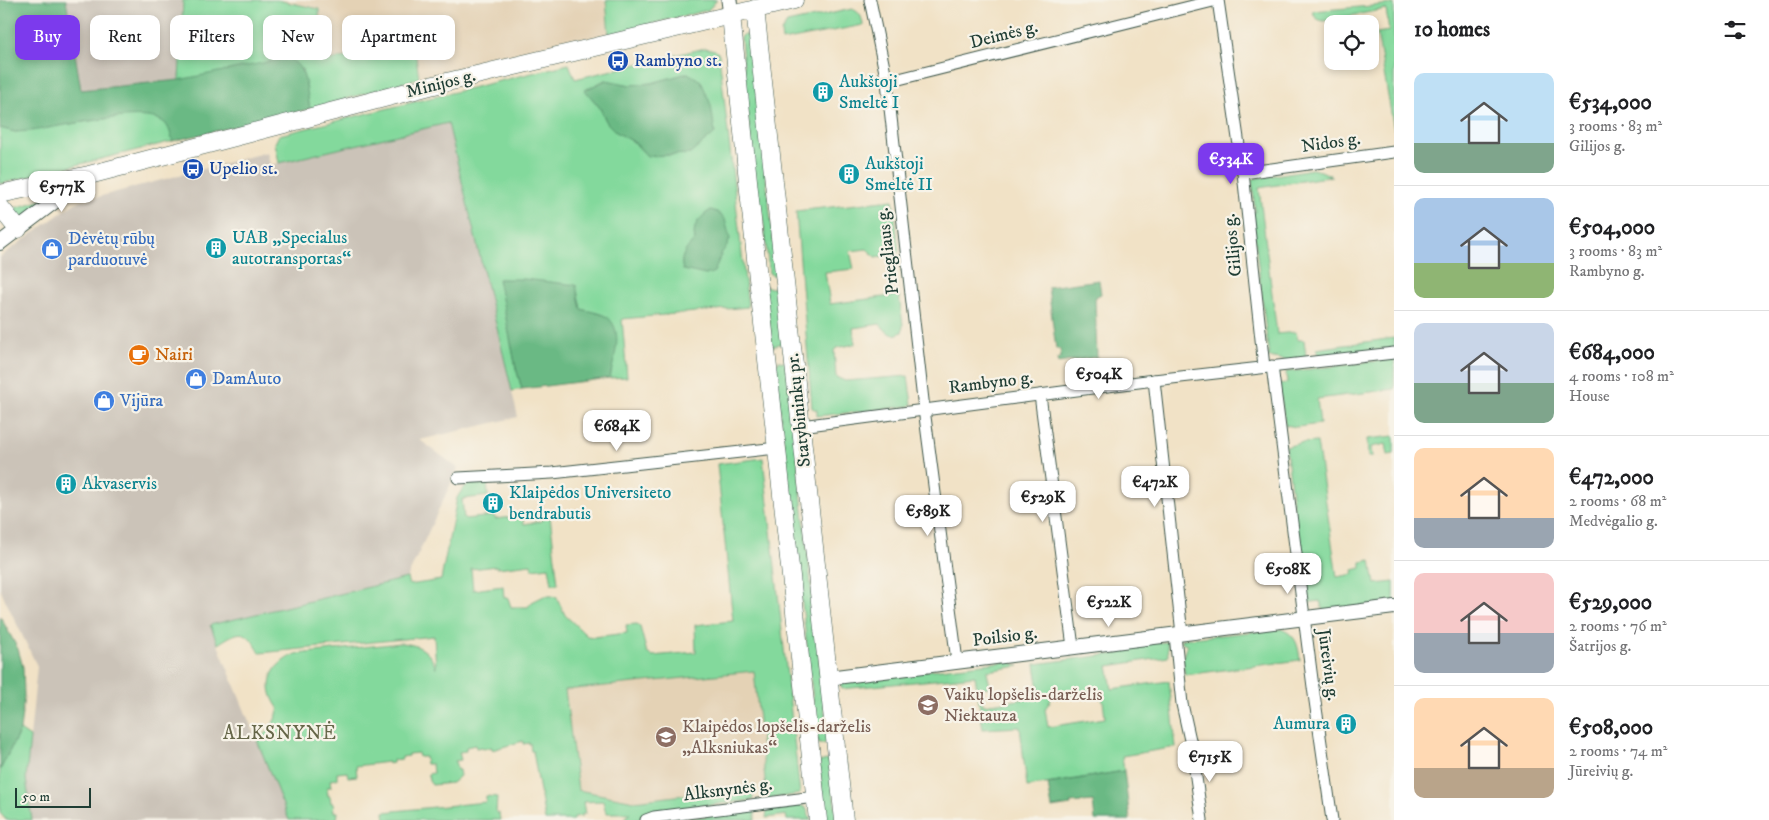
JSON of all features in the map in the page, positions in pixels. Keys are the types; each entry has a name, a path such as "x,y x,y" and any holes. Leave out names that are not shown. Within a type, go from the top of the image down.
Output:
{"main road":[{"name":"Minijos g.","path":"0,194 89,175 730,7 794,0"},
{"name":"Statybininkų pr.","path":"755,4 844,820"},
{"name":"Statybininkų pr.","path":"730,7 818,820"},
{"name":"Minijos g.","path":"0,206 89,175"},
{"path":"0,206 18,228"},
{"path":"758,278 772,284 784,277"},
{"path":"767,361 779,353 793,358"},
{"path":"811,754 826,756 836,751"}],"street":[{"name":"Priegliaus g.","path":"870,0 887,82 924,410 957,662"},
{"name":"Deimės g.","path":"887,82 1218,0"},
{"name":"Gilijos g.","path":"1218,0 1268,367"},
{"name":"Nidos g.","path":"1243,173 1394,152"},
{"path":"0,242 89,175"},
{"name":"Rambyno g.","path":"801,426 1154,380 1394,353"},
{"name":"Jūreivių g.","path":"1268,367 1332,820"},
{"path":"1154,380 1179,634 1182,704 1192,749 1202,820"},
{"path":"1040,395 1073,648"},
{"path":"458,478 552,473 777,448"},
{"name":"Poilsio g.","path":"828,678 1394,607"},
{"name":"Alksnynės g.","path":"646,820 654,817 815,797"}],"shaded area":[{"path":"66,0 182,0 181,15 170,15 170,60 180,60 179,80 81,90 76,60 80,60 80,15 68,15"},
{"path":"277,0 606,0 609,34 419,78 416,60 455,60 455,15 342,15 342,58 321,62 320,60 332,60 332,15 288,15"},
{"path":"448,123 518,417 420,440 458,468 407,578 210,625 289,820 32,820 26,779 37,666 0,589 0,257 75,203 267,152 270,165"},
{"name":"Klaipėdos lopšelis-darželis „Alksniukas“","path":"755,671 767,785 634,801 578,790 565,689"}],"green space":[{"path":"0,0 66,0 68,15 15,15 15,60 76,60 81,90 179,80 277,60 292,60 302,72 310,109 173,141 166,125 162,121 151,118 118,117 31,131 15,132 0,128"},
{"path":"183,0 277,0 319,9 319,15 263,15 263,60 321,61 342,58 342,60 416,60 419,78 310,109 302,69 179,80 180,60 253,60 253,15 182,15"},
{"path":"606,0 717,0 708,10 609,34"},
{"path":"1394,4 1394,130 1379,44 1379,33 1389,31 1386,9 1355,15 1324,15 1324,21 1316,18 1313,11"},
{"path":"852,9 860,15 863,25 782,41 781,32 787,23"},
{"path":"745,34 750,37 777,274 773,276 769,273 763,216 754,182 741,37"},
{"path":"705,48 715,50 719,54 748,307 622,319 627,377 610,378 616,344 607,317 581,309 575,285 499,279 516,368 522,389 512,391 448,123 279,163 275,143 279,135 569,64 575,79","holes":["688,73 690,154 647,156 634,142 616,132 607,123 600,108 586,90 605,80 630,85 652,83","711,210 717,212 726,248 722,252 719,261 706,275 683,269 683,257 695,240 696,226 700,219"]},
{"path":"688,73 701,81 711,105 715,133 690,154 647,156 634,142 616,132 607,123 600,108 585,90 606,80 630,85 652,83"},
{"path":"131,115 151,116 164,121 168,126 173,141 0,184 0,128 15,132"},
{"path":"1312,169 1332,176 1259,188 1277,334 1296,332 1298,340 1304,340 1305,358 1290,361 1269,357 1252,213 1255,212 1252,179"},
{"path":"46,199 18,223 11,209"},
{"path":"893,200 899,251 895,255 875,257 867,249 850,251 854,269 825,272 830,304 899,295 903,325 902,332 892,334 887,332 880,324 853,328 855,344 836,348 834,351 836,377 845,381 908,376 912,404 910,406 817,416 817,410 812,408 796,211"},
{"path":"711,210 717,212 725,219 730,239 726,248 722,252 714,272 706,275 683,270 683,257 686,250 695,240 694,235 697,222"},
{"path":"498,279 524,279 576,285 581,309 607,317 615,330 617,338 610,378 522,389"},
{"path":"1099,280 1101,294 1095,297 1097,357 1058,363 1057,359 1061,358 1060,349 1056,349 1048,287"},
{"path":"765,286 772,288 777,286 783,344 772,347"},
{"path":"1394,338 1394,348 1319,357 1316,349"},
{"path":"1394,359 1394,389 1317,399 1320,424 1297,427 1285,425 1279,384 1287,383 1286,372"},
{"path":"779,361 787,364 828,740 824,744 818,744 775,365"},
{"path":"1394,436 1394,454 1388,455 1386,444 1371,447 1372,457 1368,457 1367,439"},
{"path":"1317,442 1337,577 1354,574 1353,570 1361,568 1361,562 1371,560 1375,584 1394,582 1394,602 1323,611 1320,601 1305,603 1286,447 1300,443"},
{"path":"763,458 800,794 767,799 754,671 565,690 578,790 634,801 752,787 753,800 656,811 647,814 639,820 624,820 630,813 606,813 603,801 583,802 585,814 574,817 574,820 545,820 533,751 531,751 530,743 523,744 523,741 492,750 492,747 483,749 482,747 476,748 475,745 466,747 466,751 459,752 461,760 455,761 460,776 452,783 432,785 428,774 433,773 432,764 426,764 425,757 419,757 418,753 408,754 408,756 402,757 402,759 393,760 393,763 356,766 357,776 348,777 347,772 337,773 337,779 330,780 331,787 327,787 334,812 338,812 337,820 289,820 257,740 271,727 279,709 271,693 270,685 271,677 275,670 287,658 296,654 401,643 419,647 427,653 436,668 434,636 260,653 247,635 238,634 218,644 210,625 407,578 409,585 441,580 457,498 469,484 487,480 488,496 462,499 464,519 494,516 495,519 523,516 524,524 542,521 544,514 548,512 558,584 552,584 549,567 532,569 531,564 497,568 497,566 471,569 473,590 503,586 504,598 508,598 511,607 528,607 532,602 544,596 557,598 565,615 587,636 594,637 627,633 626,625 637,624 640,627 647,653 652,656 696,652 695,625 733,621 717,464"},
{"path":"0,616 18,649 23,667 24,696 20,730 0,770"},
{"path":"1281,629 1293,637 1300,660 1185,675 1183,656 1188,645 1182,642 1181,639"},
{"path":"1167,642 1168,657 1108,666 1112,689 1169,681 1176,747 1122,756 1124,771 1027,787 1020,727 983,729 975,676 842,689 840,683 845,680 1009,661 1019,666 987,671 990,687 980,688 983,705 1040,697 1035,664 1121,653 1136,644","holes":["1096,692 1103,701 1105,718 1048,727 1045,709 1052,698"]},
{"path":"20,730 30,737 26,779 32,820 6,820 0,813 0,770"},
{"path":"829,761 837,820 824,820 819,762"},
{"path":"1124,771 1130,820 1095,820 1093,801 1070,803 1071,805 1052,808 1048,784"},
{"path":"486,796 497,797 496,813 499,813 500,820 385,820 384,812 486,802"},
{"path":"800,805 806,808 811,820 787,820 786,815 766,818 767,809"},
{"path":"755,810 755,820 676,820"}],"place":[{"name":"Rambyno st.","path":"618,61"},
{"name":"Aukštoji Smeltė I","path":"823,92"},
{"name":"Upelio st.","path":"193,169"},
{"name":"Aukštoji Smeltė II","path":"849,174"},
{"name":"UAB „Specialus autotransportas“","path":"216,248"},
{"name":"Dėvėtų rūbų parduotuvė","path":"52,249"},
{"name":"Nairi","path":"139,355"},
{"name":"DamAuto","path":"196,379"},
{"name":"Vijūra","path":"104,401"},
{"name":"Akvaservis","path":"66,484"},
{"name":"Klaipėdos Universiteto bendrabutis","path":"493,503"},
{"name":"Vaikų lopšelis-darželis Niektauza","path":"928,705"},
{"name":"Aumura","path":"1346,724"},
{"name":"Klaipėdos lopšelis-darželis „Alksniukas“","path":"666,737"}],"district":[{"name":"ALKSNYNĖ","path":"280,733"}]}
